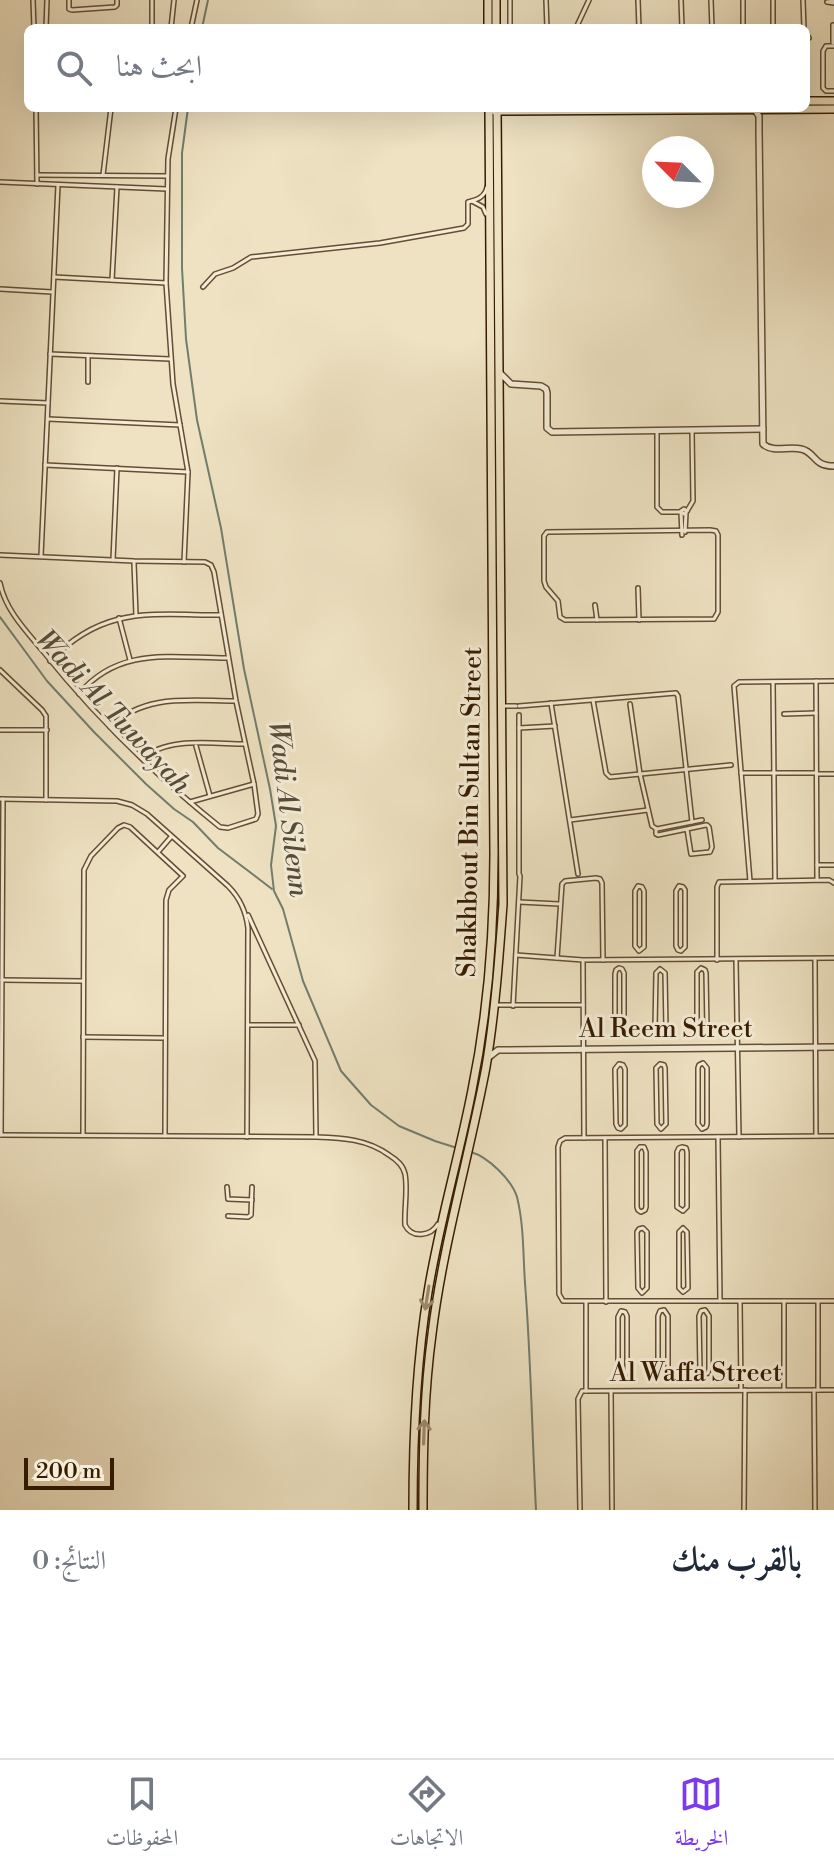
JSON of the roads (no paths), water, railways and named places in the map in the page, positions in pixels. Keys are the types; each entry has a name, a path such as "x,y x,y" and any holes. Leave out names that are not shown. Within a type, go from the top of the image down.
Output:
{"main road":[{"path":"488,0 488,24"},
{"path":"496,0 496,24"},
{"path":"810,101 834,99"},
{"path":"810,109 834,109"},
{"name":"Shakhbout Bin Sultan Street","path":"423,1510 425,1402 432,1334 459,1168 486,1067 495,1005 503,904 500,395 493,112"},
{"name":"Shakhbout Bin Sultan Street","path":"469,1127 491,956 494,874 490,242 493,163 498,135 494,112"},
{"path":"498,135 505,118 523,112"},
{"path":"482,1032 480,1068 483,1070 486,1067"},
{"name":"Shakhbout Bin Sultan Street","path":"413,1510 414,1424 423,1325 444,1211 459,1168"}],"street":[{"path":"33,0 34,24"},
{"path":"46,24 47,0"},
{"path":"69,0 71,10 115,7 117,0"},
{"path":"152,0 152,24"},
{"path":"171,24 174,0"},
{"path":"192,24 197,0"},
{"path":"510,0 510,24"},
{"path":"546,0 547,24"},
{"path":"578,24 589,0"},
{"path":"638,0 639,24"},
{"path":"681,0 682,24"},
{"path":"711,0 712,24"},
{"path":"743,0 743,24"},
{"path":"773,0 773,24"},
{"path":"803,0 804,24"},
{"path":"834,27 834,44 823,50 823,88 834,91"},
{"path":"36,112 37,184"},
{"path":"103,175 111,112"},
{"path":"175,112 167,176 166,283 171,359 188,472 184,562"},
{"path":"756,112 759,131 762,443 766,448 803,449 820,465 834,466"},
{"path":"759,131 764,112"},
{"path":"203,287 215,274 251,257 380,243 464,228 468,224 468,202 483,196 493,163"},
{"path":"37,175 167,176"},
{"path":"0,182 167,189"},
{"path":"41,558 58,185"},
{"path":"112,280 117,187"},
{"path":"472,201 485,210 490,242"},
{"path":"53,277 166,283"},
{"path":"0,289 52,292"},
{"path":"50,354 171,359"},
{"path":"88,356 88,382"},
{"path":"499,372 511,384 546,389 547,428 552,432 763,429"},
{"path":"500,395 511,384"},
{"path":"0,401 48,403"},
{"path":"47,419 180,425"},
{"path":"657,431 656,505 662,512 683,511 691,506 692,430"},
{"path":"45,465 188,472"},
{"path":"113,560 117,468"},
{"path":"683,511 684,533"},
{"path":"712,530 717,533 717,617 711,620 639,620 564,620 560,617 558,601 544,581 546,533 684,533 712,530"},
{"path":"0,553 41,558 205,562 211,565 254,784 256,819 228,828 220,827 143,759 50,661 8,605 0,583"},
{"path":"134,561 136,615"},
{"path":"638,588 639,620"},
{"path":"595,605 597,620"},
{"path":"50,661 81,634 119,618 136,615 221,615"},
{"path":"119,618 130,660"},
{"path":"79,694 96,676 130,660 229,658"},
{"path":"0,670 47,718 46,800"},
{"path":"816,681 817,880"},
{"path":"750,881 734,686 739,682 834,681"},
{"path":"773,682 775,880"},
{"path":"502,706 676,693 692,822"},
{"path":"593,700 607,774 611,777 731,765"},
{"path":"110,727 132,710 150,703 236,701"},
{"path":"551,703 578,874"},
{"path":"630,704 640,774 656,834 658,835 687,829 709,826 710,852 691,853 687,829"},
{"path":"784,714 816,713"},
{"path":"513,1006 520,884 519,715"},
{"path":"519,728 555,726"},
{"path":"0,730 47,730"},
{"path":"196,744 210,796"},
{"path":"143,759 155,749 170,745 245,744"},
{"path":"741,773 834,774"},
{"path":"190,802 254,784"},
{"path":"316,1137 314,1057 240,899 228,886 142,810 127,803 112,800 2,799 0,1135 316,1137 362,1141 398,1161 405,1175 405,1228 411,1233 430,1236"},
{"path":"570,820 648,810"},
{"path":"656,829 702,820"},
{"path":"83,1135 84,875 87,863 124,825 130,827 183,876 169,890 166,900 165,1136"},
{"path":"158,852 172,837"},
{"path":"817,865 834,865"},
{"path":"557,958 561,886 564,882 596,878 602,883 603,960"},
{"path":"717,960 717,884 722,881 775,880 829,880 834,883"},
{"path":"639,951 644,947 644,889 638,886 635,890 635,948 639,951 640,960"},
{"path":"681,951 676,948 676,891 679,886 684,889 685,923 685,947 681,951 681,960"},
{"path":"519,902 560,904"},
{"path":"244,908 248,940 247,1137"},
{"path":"676,923 685,923"},
{"path":"635,925 644,924"},
{"path":"248,940 259,939"},
{"path":"516,955 583,960 834,958"},
{"path":"815,959 816,1136"},
{"path":"583,960 584,1138"},
{"path":"619,960 615,973 615,1031 619,1035 624,1031 624,972 619,968"},
{"path":"660,960 660,969 656,973 655,1028 661,1034 666,1029 665,972 660,969"},
{"path":"701,960 701,968 697,971 697,1029 702,1033 707,1029 706,972 701,968"},
{"path":"736,960 739,1137"},
{"path":"2,980 83,981"},
{"path":"615,996 624,996"},
{"path":"656,996 665,996"},
{"path":"697,996 706,996"},
{"path":"495,1005 583,1005"},
{"path":"291,1026 295,1018"},
{"path":"248,1025 299,1025"},
{"path":"83,1037 165,1038"},
{"path":"486,1067 491,1055 498,1050 492,1046 490,1037"},
{"name":"Al Reem Street","path":"498,1050 834,1047"},
{"path":"702,1129 707,1125 707,1068 703,1063 698,1067 698,1126 702,1129 703,1137"},
{"path":"621,1129 616,1126 615,1102 615,1069 621,1064 625,1069 625,1125 621,1129 621,1138"},
{"path":"661,1129 666,1125 665,1068 661,1064 656,1068 657,1125 661,1129 661,1138"},
{"path":"698,1101 707,1101"},
{"path":"615,1102 625,1102"},
{"path":"657,1102 666,1102"},
{"path":"834,1136 584,1138 562,1139 558,1147 561,1300 834,1301"},
{"path":"718,1137 720,1301"},
{"path":"605,1138 606,1302"},
{"path":"641,1138 646,1174 646,1207 641,1212 637,1208 637,1149 641,1146"},
{"path":"682,1138 682,1147 678,1151 677,1207 683,1211 687,1206 687,1150 682,1147"},
{"path":"678,1173 687,1173"},
{"path":"637,1174 646,1174"},
{"path":"227,1187 228,1199 252,1200"},
{"path":"228,1216 250,1216 252,1187"},
{"path":"434,1257 430,1236 444,1211"},
{"path":"642,1293 647,1289 647,1232 643,1228 637,1232 638,1290 642,1293 642,1302"},
{"path":"683,1292 688,1288 687,1232 683,1228 679,1231 679,1288 684,1301"},
{"path":"679,1265 688,1265"},
{"path":"637,1266 647,1266"},
{"path":"704,1301 704,1310 709,1316 709,1369 704,1375 700,1369 699,1337 699,1313 704,1310"},
{"path":"784,1301 784,1390"},
{"path":"815,1510 818,1301"},
{"path":"586,1302 586,1391"},
{"path":"621,1302 622,1311 627,1316 627,1370 622,1376 618,1372 618,1314 622,1311"},
{"path":"663,1302 663,1310 668,1316 668,1370 663,1376 658,1372 658,1313 663,1310"},
{"path":"740,1302 745,1404 745,1508"},
{"path":"699,1337 709,1337"},
{"path":"618,1338 627,1338"},
{"path":"658,1338 668,1338"},
{"name":"Al Waffa Street","path":"580,1510 578,1399 581,1392 834,1390"},
{"path":"611,1391 612,1510"}],"waterway":[{"name":"Wadi Al Silenn","path":"203,24 208,0"},
{"name":"Wadi Al Silenn","path":"187,112 182,153 182,268 186,339 197,420 221,528 244,669 276,826 271,865 274,891 283,909 303,981 341,1071 371,1105 399,1126 457,1148"},
{"name":"Wadi Al Tuwayah","path":"0,617 47,681 94,732 146,784 193,822 218,848 272,889"},
{"name":"Wadi Al Silenn","path":"471,1152 492,1164 505,1177 514,1190 519,1208 529,1340 536,1510"}]}
